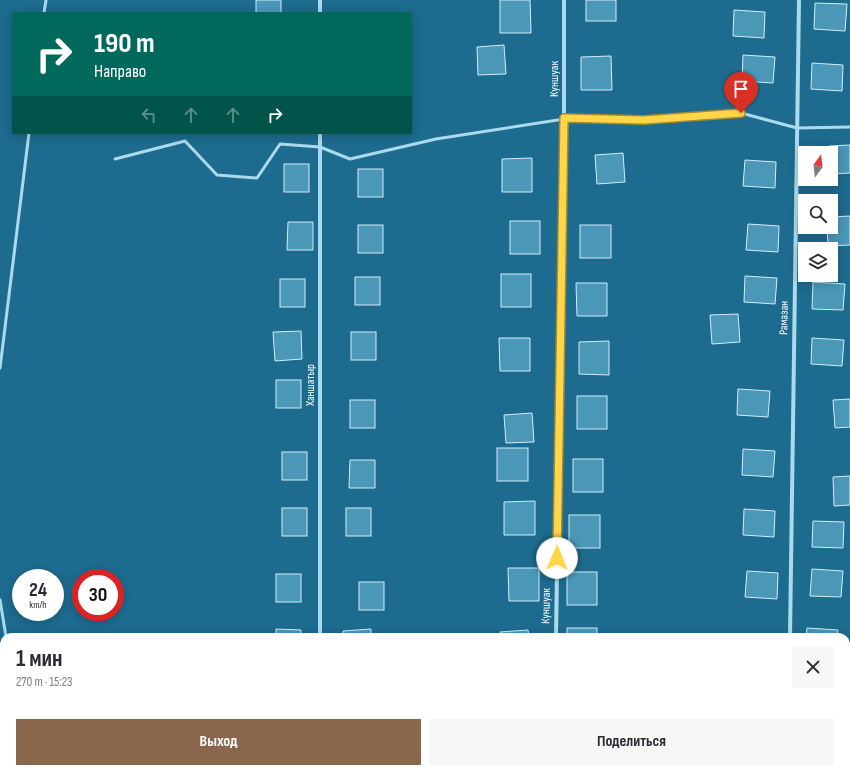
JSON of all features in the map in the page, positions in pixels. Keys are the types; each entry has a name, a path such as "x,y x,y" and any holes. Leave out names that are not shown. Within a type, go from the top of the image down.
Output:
{"street":[{"path":"320,0 320,12"},
{"name":"Куншуак","path":"556,633 564,118 564,0"},
{"name":"Рамазан","path":"790,633 799,0"},
{"name":"Ханшатыр","path":"320,134 320,633"}],"lane":[{"path":"44,12 46,0"},
{"path":"115,159 185,142 217,174 257,178 280,144 320,147 350,159 436,139 564,118 644,120 741,113 797,128 850,127"},
{"path":"0,368 29,134"},
{"path":"0,600 5,633"}],"building":[{"path":"256,0 281,0 281,12 256,12"},
{"path":"500,0 530,0 531,33 500,33"},
{"path":"586,0 616,0 616,21 586,21"},
{"path":"815,3 847,4 845,31 814,29"},
{"path":"734,10 765,12 764,38 733,36"},
{"path":"504,45 506,74 478,75 477,47"},
{"path":"743,55 775,57 773,83 742,81"},
{"path":"611,56 612,90 581,90 581,57"},
{"path":"812,63 843,65 842,91 811,89"},
{"path":"850,145 850,173 838,174 838,146 829,146"},
{"path":"623,153 625,182 597,184 595,155"},
{"path":"532,158 532,192 502,192 502,159"},
{"path":"745,160 776,162 775,188 743,186"},
{"path":"284,164 309,164 309,192 284,192"},
{"path":"358,169 383,169 383,197 358,197"},
{"path":"850,216 850,245 838,246 838,242 828,242 827,234 838,234 838,217"},
{"path":"510,221 540,221 540,254 510,254"},
{"path":"288,222 313,222 313,250 287,250"},
{"path":"748,224 779,226 778,252 746,250"},
{"path":"358,225 383,225 383,253 358,253"},
{"path":"580,225 611,225 611,258 580,258"},
{"path":"501,274 531,274 531,307 501,307"},
{"path":"745,276 777,278 775,304 744,302"},
{"path":"355,277 380,277 380,305 355,305"},
{"path":"280,279 305,279 305,307 280,307"},
{"path":"813,282 845,284 843,310 812,309"},
{"path":"576,283 607,283 607,316 577,316"},
{"path":"738,314 740,342 712,344 710,315"},
{"path":"301,331 302,359 275,361 273,332"},
{"path":"351,332 376,332 376,360 351,360"},
{"path":"499,338 530,338 530,371 500,371"},
{"path":"812,338 844,340 842,366 811,364"},
{"path":"609,341 609,375 579,374 579,342"},
{"path":"276,380 301,380 301,408 276,408"},
{"path":"738,389 770,391 768,417 737,415"},
{"path":"577,396 607,396 607,429 577,429"},
{"path":"850,399 850,427 835,428 833,400"},
{"path":"350,400 375,400 375,428 350,428"},
{"path":"532,413 534,442 506,443 504,415"},
{"path":"497,448 528,448 528,481 497,481"},
{"path":"743,449 775,451 773,477 742,475"},
{"path":"282,452 307,452 307,480 282,480"},
{"path":"573,459 603,459 603,492 573,492"},
{"path":"350,460 375,460 375,488 349,488"},
{"path":"850,476 850,505 834,506 833,477"},
{"path":"535,501 535,535 504,535 504,502"},
{"path":"282,508 307,508 307,536 282,536"},
{"path":"346,508 371,508 371,536 346,536"},
{"path":"744,509 775,511 774,537 743,535"},
{"path":"569,515 600,515 600,548 569,548"},
{"path":"813,521 844,522 843,548 812,547"},
{"path":"508,568 539,568 539,601 509,601"},
{"path":"812,569 843,571 841,597 810,596"},
{"path":"747,571 778,573 777,599 745,597"},
{"path":"567,572 597,572 597,605 567,605"},
{"path":"276,574 301,574 301,602 276,602"},
{"path":"359,582 384,582 384,610 359,610"},
{"path":"567,628 597,628 597,633 567,633"},
{"path":"807,628 838,630 838,633 806,633"},
{"path":"276,629 301,630 301,633 276,633"},
{"path":"371,629 371,633 343,633 343,631"},
{"path":"528,630 528,633 500,633"}],"route":[{"path":"557,558 564,118 644,120 741,113"}]}
